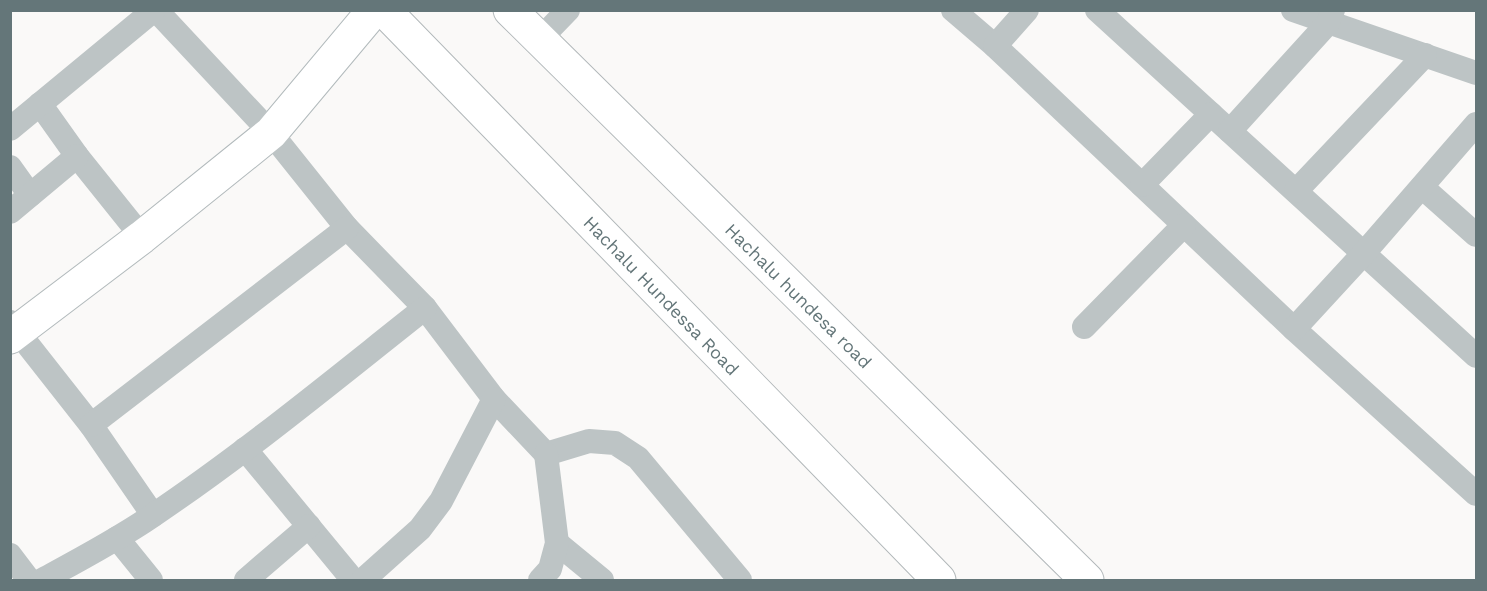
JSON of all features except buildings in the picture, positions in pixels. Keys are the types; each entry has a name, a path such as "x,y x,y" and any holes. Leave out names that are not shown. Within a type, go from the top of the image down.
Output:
{"main road":[{"path":"13,330 142,237 271,133 374,10"},
{"name":"Hachalu Hundessa Road","path":"384,10 939,580"},
{"name":"Hachalu hundesa road","path":"510,10 1087,580"}],"street":[{"path":"10,129 155,10 271,133 347,228 425,308 494,399 546,454 557,543 550,569 540,580"},
{"path":"539,40 568,10"},
{"path":"953,10 995,46 1294,329 1473,485"},
{"path":"995,46 1027,10"},
{"path":"1097,10 1476,356"},
{"path":"1293,10 1331,17 1425,56 1476,73"},
{"path":"1230,131 1331,17"},
{"path":"1296,191 1425,56"},
{"path":"40,104 76,156 142,237"},
{"path":"1142,185 1211,114"},
{"path":"1294,329 1364,253 1476,124"},
{"path":"10,212 76,156"},
{"path":"10,167 30,195"},
{"path":"1422,187 1476,235"},
{"path":"1084,327 1184,225"},
{"path":"91,424 347,228"},
{"path":"42,580 153,515 245,449 425,308"},
{"path":"13,330 91,424 153,515"},
{"path":"363,580 420,529 441,501 494,399"},
{"path":"546,454 589,441 615,443 638,459 740,580"},
{"path":"245,449 353,580"},
{"path":"246,580 309,526"},
{"path":"117,538 151,580"},
{"path":"557,543 602,580"},
{"path":"10,555 29,580"}]}
